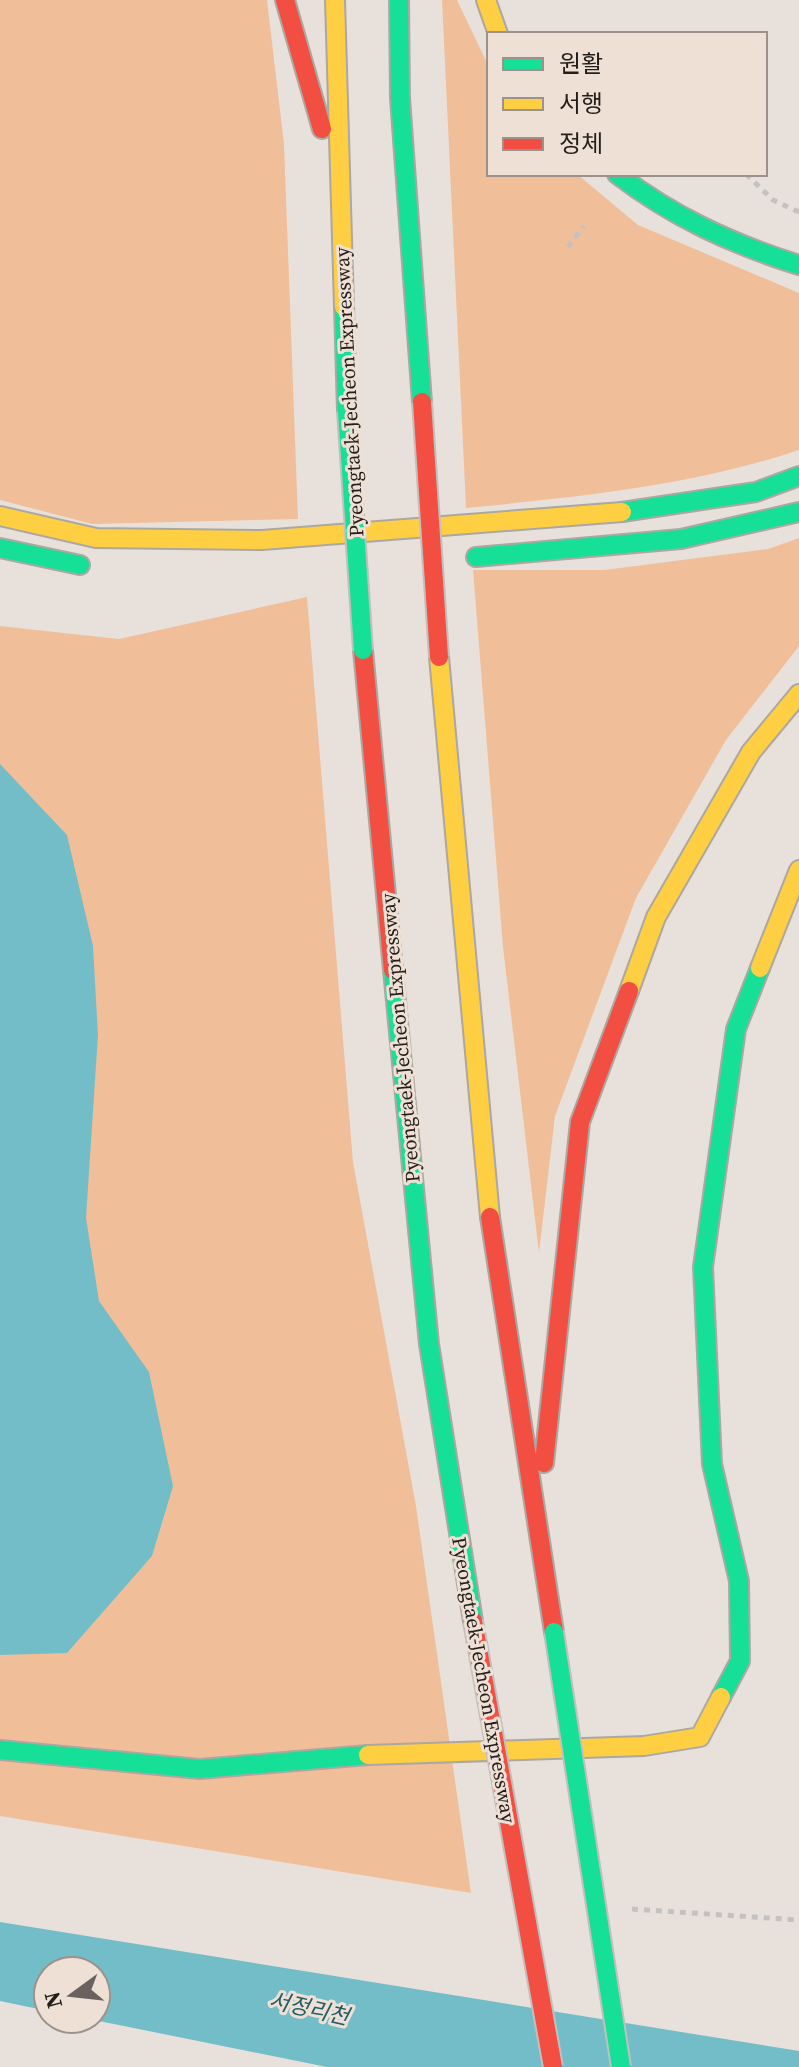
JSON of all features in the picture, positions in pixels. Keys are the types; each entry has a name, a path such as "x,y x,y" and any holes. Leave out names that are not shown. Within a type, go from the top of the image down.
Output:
{"main road":[{"path":"285,0 339,190"},
{"name":"Pyeongtaek-Jecheon Expressway","path":"335,0 347,411 363,650 429,1344 473,1621 553,2067"},
{"path":"399,0 400,98 439,657 491,1233 621,2067"},
{"path":"486,0 497,32"},
{"path":"619,176 653,203 731,245 799,265"},
{"path":"0,516 96,538 262,540 597,516 756,492 799,476"},
{"path":"412,560 601,548 763,524 799,512"},
{"path":"0,548 101,567"},
{"path":"334,564 381,562"},
{"path":"538,1521 580,1122 656,917 751,752 799,694"},
{"path":"0,1750 200,1769 348,1756 644,1746 700,1737 740,1661 739,1581 712,1464 703,1267 736,1029 799,870"}],"path":[{"path":"748,176 773,200 799,212"},
{"path":"568,247 584,226"},
{"path":"627,1908 799,1920"}],"shaded area":[{"path":"0,0 267,0 284,144 298,519 92,524 0,500"},
{"path":"442,0 457,0 487,63 487,176 579,176 638,225 799,293 799,450 718,473 676,481 466,508"},
{"path":"799,538 799,646 726,740 636,898 555,1116 539,1253 503,947 473,570 604,570 768,549"},
{"path":"307,597 353,1162 416,1506 471,1893 0,1816 0,626 119,639"}],"water":[{"path":"0,764 67,835 93,946 98,1035 86,1218 99,1301 149,1372 173,1486 152,1556 67,1653 0,1655"},
{"name":"서정리천","path":"0,1922 799,2051 799,2067 327,2067 112,2024 112,1955 32,1955 32,2008 0,2001"}],"traffic: fast":[{"path":"399,0 400,98 422,402"},
{"path":"620,176 704,228 799,265"},
{"path":"344,307 347,411"},
{"path":"347,411 363,650"},
{"path":"622,512 756,492 799,476"},
{"path":"476,557 681,539 799,512"},
{"path":"0,548 80,565"},
{"path":"721,1697 740,1661 739,1581 712,1464 703,1267 736,1029 760,968"},
{"path":"393,970 429,1344 473,1621"},
{"path":"554,1632 621,2067"},
{"path":"0,1750 200,1769 368,1755"}],"traffic: slow":[{"path":"335,0 344,307"},
{"path":"486,0 497,32"},
{"path":"0,516 96,538 262,540 622,512"},
{"path":"439,657 490,1217"},
{"path":"629,991 656,917 751,752 799,694"},
{"path":"760,968 799,870"},
{"path":"368,1755 644,1746 700,1737 721,1697"}],"traffic: jam":[{"path":"285,0 322,129"},
{"path":"422,402 439,657"},
{"path":"363,650 393,970"},
{"path":"544,1463 580,1122 629,991"},
{"path":"490,1217 554,1632"},
{"path":"473,1621 553,2067"}]}
